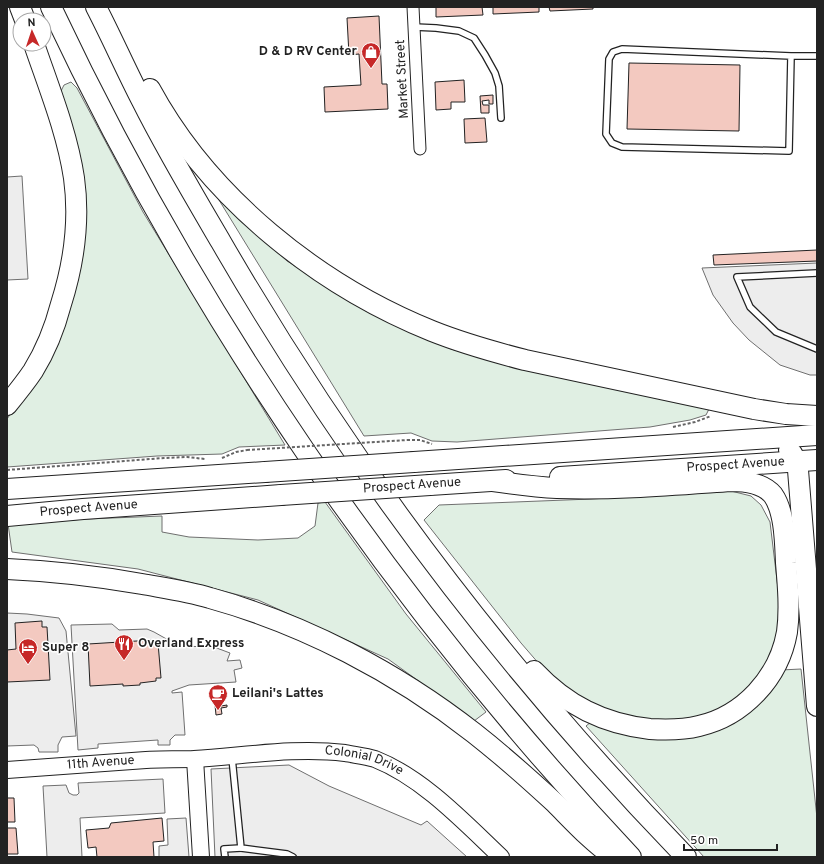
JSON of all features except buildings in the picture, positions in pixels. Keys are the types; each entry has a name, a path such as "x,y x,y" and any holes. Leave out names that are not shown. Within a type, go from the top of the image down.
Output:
{"highway":[{"path":"51,7 98,102 163,222 232,340 303,447 376,551 446,643 528,742 631,857"},
{"path":"97,7 107,11 155,99 191,151 217,182 260,225 293,252 330,278 369,302 433,332 509,356 738,406 786,414 817,416"},
{"path":"97,7 149,115 208,222 294,364 328,415 434,563 490,634 608,774 686,857"},
{"path":"7,405 33,371 51,335 69,277 76,231 75,191 68,152 58,112 37,52"},
{"name":"Prospect Avenue","path":"7,489 817,435"},
{"path":"758,439 766,439 777,442 791,452 796,461 798,470 817,706"},
{"name":"Prospect Avenue","path":"7,516 281,495 817,460"},
{"path":"434,563 546,683 572,703 605,719 628,726 652,729 676,730 699,726 720,719 739,708 757,693 770,675 784,645 788,624 789,604 782,522 775,499 765,488 748,482 737,481 588,489 538,487 493,481"},
{"path":"7,556 124,573 165,582 260,614 311,635 360,659 407,686 452,716 493,748 536,785 594,842 614,857"},
{"path":"7,569 46,571 91,576 162,587 208,597"}],"main road":[{"name":"Colonial Drive","path":"195,759 276,752 329,751 374,758 400,772 431,793 501,857"},
{"name":"11th Avenue","path":"7,770 147,760 195,759"},
{"path":"195,759 201,857"}],"street":[{"name":"Market Street","path":"413,7 420,149"}],"lane":[{"path":"414,27 459,31 474,38 486,55 495,73 499,86 501,118"},
{"path":"790,56 789,151 622,147 612,143 606,134 609,58 613,52 622,49 817,56"},
{"path":"817,273 736,277 750,306 776,332 817,348"},
{"path":"232,755 241,848"},
{"path":"224,857 224,849 241,848 287,854 292,857"}],"path":[{"path":"220,459 236,452 247,450 407,440"},
{"path":"7,470 164,458 187,457 205,459"}],"green space":[{"path":"71,82 77,88 143,212 285,445 239,447 222,454 157,456 7,467 7,419 13,410 76,285 61,91 64,85"},
{"path":"211,187 236,214 287,261 351,300 451,349 524,369 710,407 706,415 690,420 650,427 457,442 432,441 411,433 364,436"},
{"path":"731,491 751,496 761,505 770,522 779,597 778,630 774,651 757,679 735,703 709,715 682,721 640,719 601,710 553,680 521,643 424,520 439,505 591,499"},
{"path":"325,502 406,614 486,712 474,721 388,659 258,600 138,569 12,552 8,524 162,516 162,532 189,537 258,540 298,538 315,526 318,503"},
{"path":"801,669 817,818 817,857 704,857 586,726 591,722 681,736 781,670"}],"shaded area":[{"path":"22,176 28,279 7,280 7,177"},
{"path":"817,263 817,375 810,375 780,365 749,340 733,323 713,295 702,268"},
{"path":"7,613 59,618 66,631 76,736 62,737 58,745 58,752 39,752 38,748 34,745 7,746"},
{"path":"112,624 119,630 147,629 179,646 214,647 230,653 227,661 240,660 242,668 234,670 236,682 189,685 172,691 172,693 182,692 185,735 175,735 170,740 170,745 158,745 158,740 98,744 98,748 78,750 71,625"},
{"path":"289,765 329,786 421,825 427,821 467,857 215,857 211,769"},
{"path":"163,779 165,813 80,818 82,857 47,857 43,786 66,785 69,793 77,795 79,793 78,783"},
{"path":"186,818 189,857 159,857 159,846 168,845 167,819"}],"place":[{"name":"D & D RV Center","path":"371,69"},
{"name":"Overland Express","path":"124,661"},
{"name":"Super 8","path":"28,665"},
{"name":"Leilani's Lattes","path":"218,711"}]}
